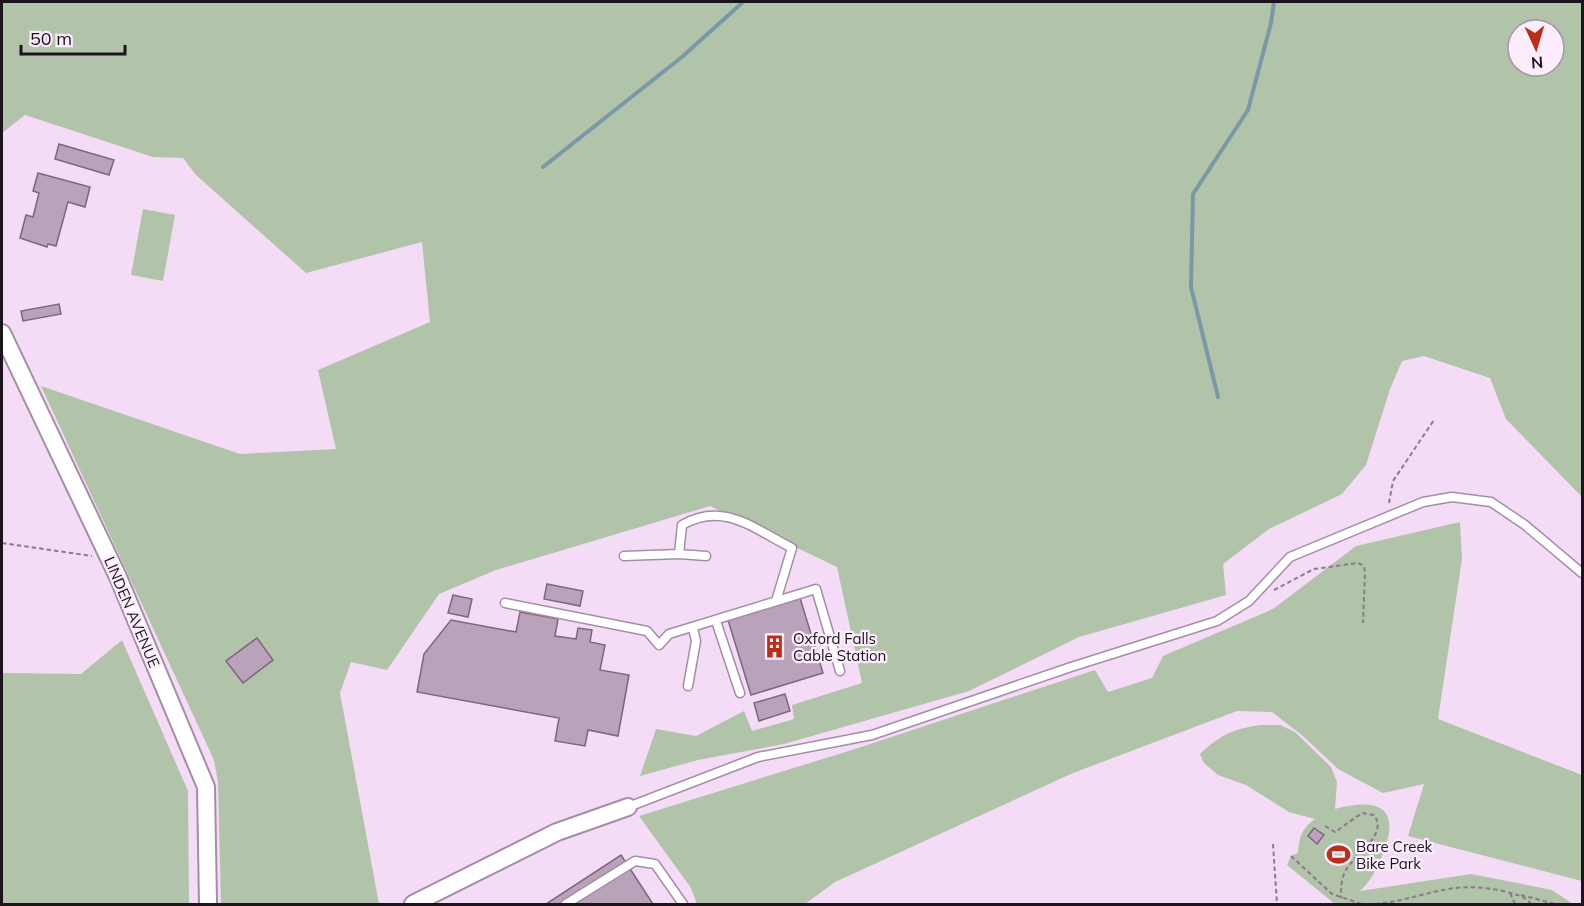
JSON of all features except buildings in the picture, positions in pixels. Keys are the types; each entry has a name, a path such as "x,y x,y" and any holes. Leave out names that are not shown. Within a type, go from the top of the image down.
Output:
{"street":[{"name":"LINDEN AVENUE","path":"2,333 109,559 206,787 208,904"},
{"path":"413,904 556,832 628,807"}],"lane":[{"path":"628,807 758,757 872,735 1071,667 1217,621 1249,601 1290,556 1423,502 1452,497 1491,502 1525,525 1582,573"},
{"path":"679,554 682,525 696,517 725,514 792,548 777,601"},
{"path":"624,556 679,554 706,556"},
{"path":"505,603 647,631 659,645 669,634 816,589 840,671"},
{"path":"716,621 740,693"},
{"path":"688,686 696,641 693,628"},
{"path":"566,904 635,861 655,864 683,904"}],"path":[{"path":"1388,516 1393,481 1434,420"},
{"path":"2,543 109,559"},
{"path":"1249,601 1314,569 1358,563 1364,566 1365,573 1363,623"},
{"path":"1325,826 1335,832 1358,813 1371,813 1378,824 1373,838 1344,872 1341,898"},
{"path":"1273,844 1277,904"},
{"path":"1291,856 1332,894 1362,904"},
{"path":"1375,904 1455,887 1471,886 1510,892 1555,904"},
{"path":"1510,892 1515,904"},
{"path":"1510,892 1526,898 1531,904"}],"green space":[{"path":"2,2 1582,2 1582,497 1506,419 1490,378 1424,356 1402,361 1390,389 1366,465 1342,494 1269,529 1223,564 1226,595 1079,637 969,691 784,744 698,760 640,776 656,729 696,736 744,711 752,731 794,719 792,705 862,683 837,567 710,506 496,570 439,594 387,670 351,662 340,693 379,904 221,904 218,782 214,760 41,386 240,454 336,449 318,370 430,322 422,242 306,273 196,175 183,158 153,157 25,115 2,133"},
{"path":"143,209 175,215 163,281 131,275"},
{"path":"1460,522 1462,559 1438,719 1582,775 1582,881 1408,836 1424,784 1383,793 1338,769 1303,736 1272,712 1237,711 1073,773 835,882 805,904 697,904 691,888 639,816 855,749 1095,670 1108,692 1152,678 1163,656 1273,609 1356,546"},
{"path":"122,640 188,791 189,904 2,904 2,673 81,674"},
{"path":"1280,725 1295,732 1331,767 1337,782 1335,809 1364,805 1375,806 1383,810 1388,817 1388,840 1382,856 1373,875 1360,891 1471,874 1552,890 1573,904 1335,904 1287,865 1291,856 1298,853 1304,829 1315,819 1289,812 1246,785 1218,775 1204,763 1200,754 1228,734 1243,728"}],"waterway":[{"path":"543,167 682,57 743,2"},
{"path":"1218,397 1191,287 1193,194 1248,110 1271,23 1274,2"}],"place":[{"name":"Oxford Falls Cable Station","path":"775,647"},
{"name":"Bare Creek Bike Park","path":"1338,855"}]}
